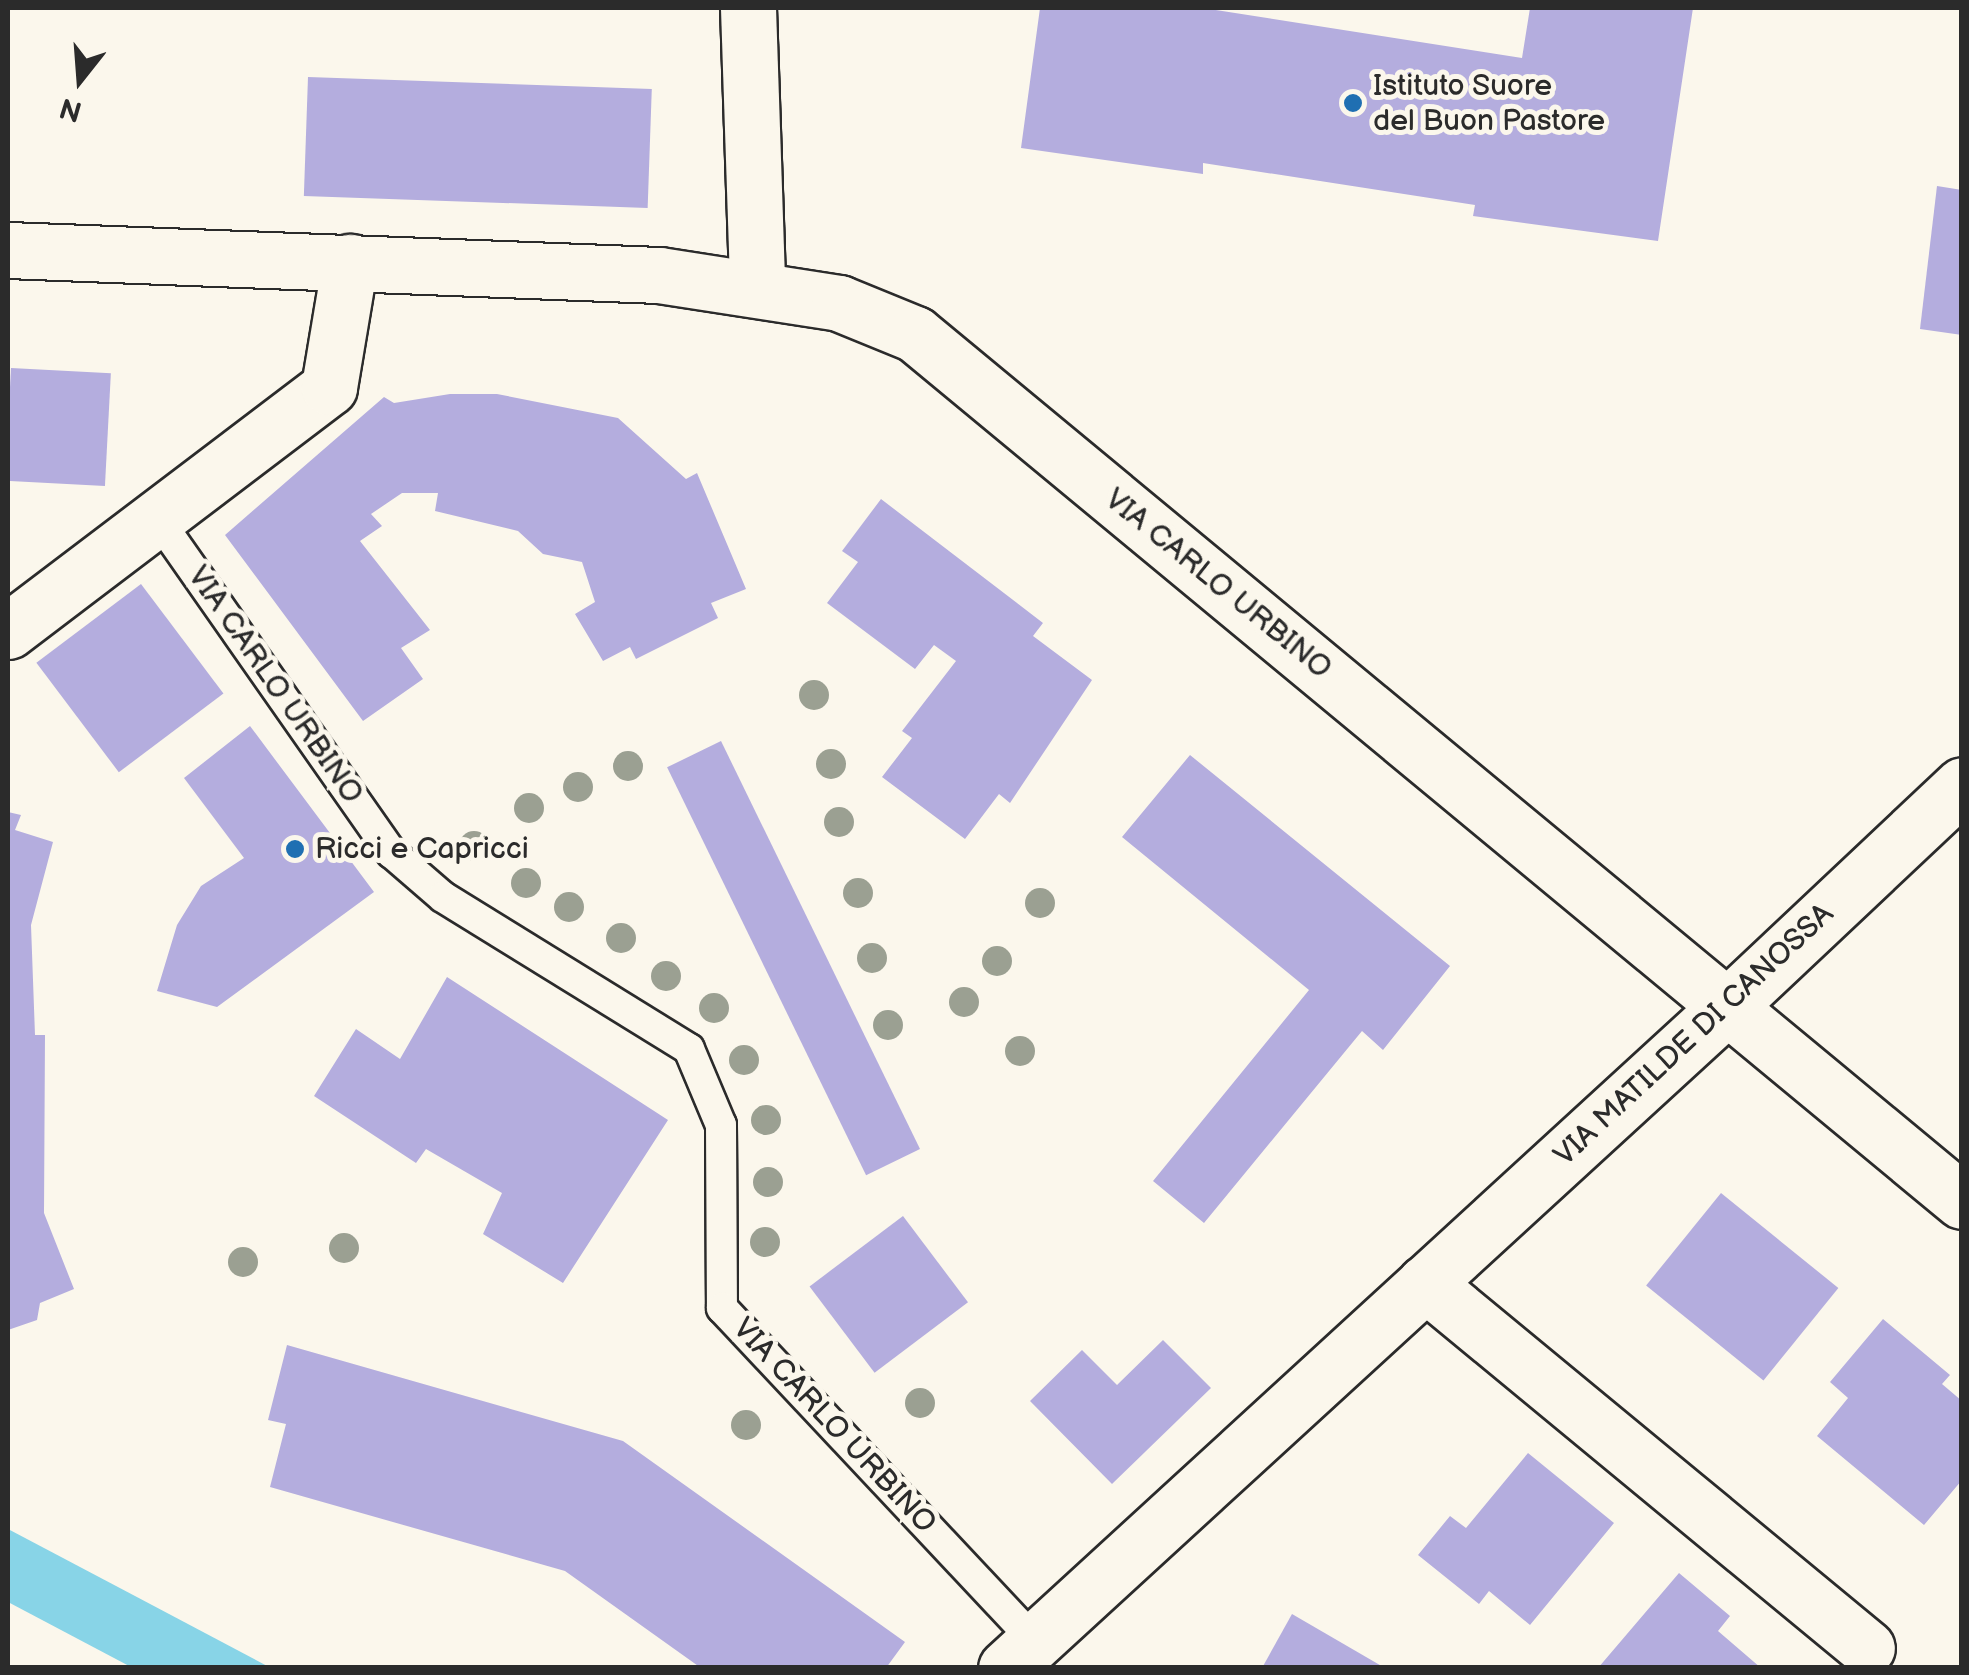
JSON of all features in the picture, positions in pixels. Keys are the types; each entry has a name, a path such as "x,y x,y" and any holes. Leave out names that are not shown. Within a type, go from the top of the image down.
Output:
{"street":[{"path":"748,8 757,284"},
{"name":"VIA CARLO URBINO","path":"8,250 350,262 757,284 839,303 915,334 1730,1004 1962,1201"},
{"path":"8,631 329,387 350,262"},
{"name":"VIA MATILDE DI CANOSSA","path":"1020,1654 1730,1004 1962,785"},
{"path":"1425,1283 1867,1648"}],"lane":[{"name":"VIA CARLO URBINO","path":"157,518 392,852 443,897 689,1048 721,1124 722,1308 1020,1654"}],"water":[{"path":"8,1529 269,1667 131,1667 8,1602"}],"building":[{"name":"Istituto Suore del Buon Pastore","path":"1040,8 1203,8 1522,58 1530,8 1693,8 1658,241 1473,216 1475,205 1203,163 1203,174 1021,148"},
{"path":"308,77 652,89 648,208 304,196"},
{"path":"1937,186 1962,190 1962,335 1920,329"},
{"path":"11,368 111,373 105,486 8,481"},
{"path":"450,394 497,394 618,418 686,479 697,473 746,589 711,603 718,618 636,659 630,647 603,661 575,614 595,602 582,562 543,554 518,531 435,511 438,493 402,493 371,514 382,526 360,541 430,630 401,648 423,679 363,721 225,535 384,397 394,403"},
{"path":"881,499 1043,623 1033,636 1092,680 1010,803 999,794 965,839 882,777 912,738 902,731 956,661 934,645 915,669 827,603 858,562 842,551"},
{"path":"141,584 223,693 119,772 36,663"},
{"path":"250,726 374,892 217,1007 157,991 177,925 201,886 244,858 184,778"},
{"path":"721,741 920,1149 866,1175 667,767"},
{"path":"1190,755 1450,966 1383,1050 1362,1031 1204,1223 1153,1181 1309,990 1122,837"},
{"path":"8,812 21,815 15,830 53,842 31,925 35,1035 45,1035 44,1213 74,1289 40,1303 37,1320 8,1330"},
{"path":"447,977 668,1120 563,1283 483,1234 502,1193 426,1149 416,1163 314,1096 356,1029 400,1059"},
{"path":"1721,1193 1838,1288 1763,1381 1646,1285"},
{"path":"903,1216 968,1302 875,1373 810,1286"},
{"path":"1883,1319 1950,1375 1942,1384 1962,1401 1962,1480 1924,1525 1817,1436 1848,1398 1830,1382"},
{"path":"1163,1340 1211,1388 1112,1484 1030,1401 1082,1350 1117,1385"},
{"path":"287,1345 623,1441 905,1642 886,1668 701,1668 565,1571 270,1487 286,1424 268,1420"},
{"path":"1528,1453 1614,1523 1530,1625 1489,1591 1479,1604 1418,1555 1450,1516 1466,1528"},
{"path":"1679,1573 1730,1616 1718,1631 1761,1668 1598,1668"},
{"path":"1292,1614 1385,1668 1262,1668"}],"place":[{"name":"Istituto Suore del Buon Pastore","path":"1353,103"},
{"name":"Ricci e Capricci","path":"295,849"}]}
